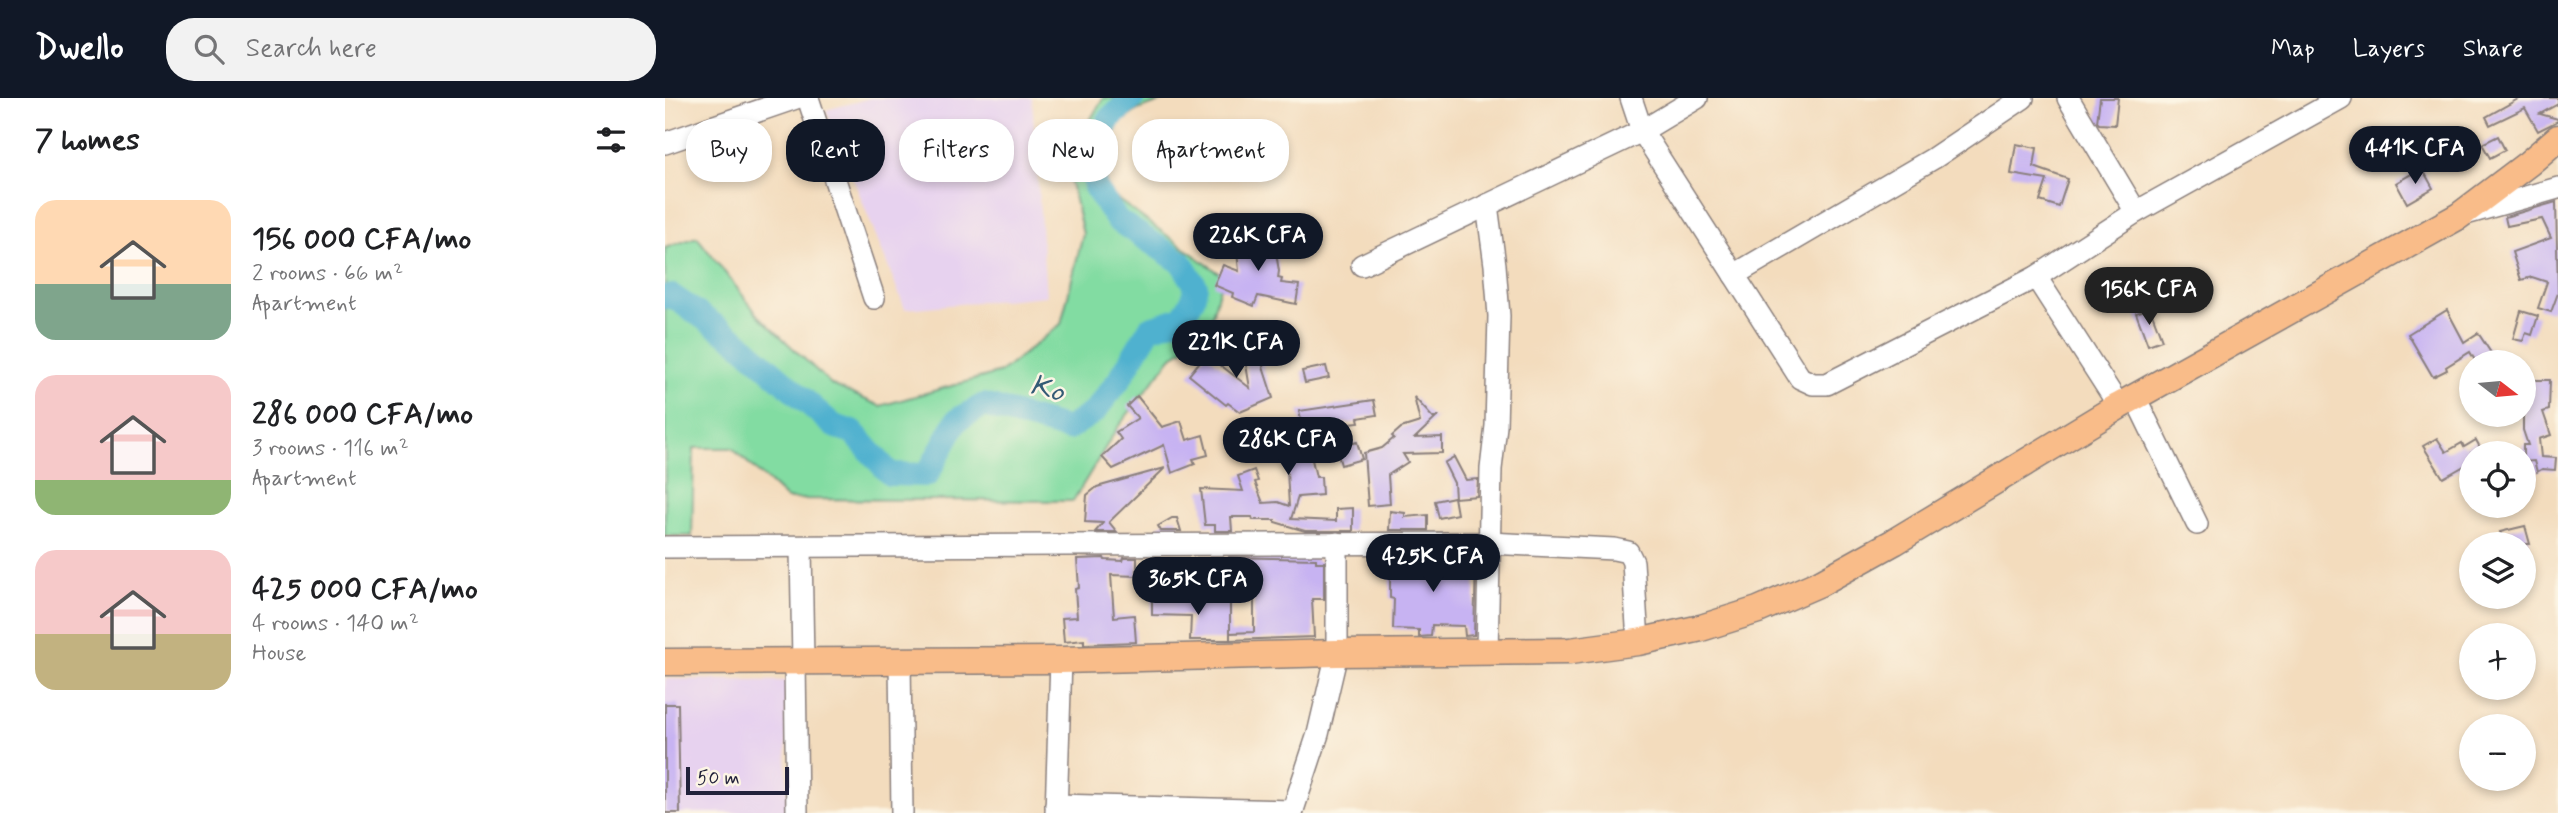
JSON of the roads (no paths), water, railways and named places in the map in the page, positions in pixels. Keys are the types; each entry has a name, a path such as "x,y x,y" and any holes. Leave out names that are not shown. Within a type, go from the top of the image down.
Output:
{"main road":[{"path":"665,662 1061,660 1337,653 1570,651 1638,642 1701,628 1758,610 1819,583 2127,402 2459,216 2558,138"}],"street":[{"path":"665,143 796,98"},
{"path":"808,98 874,299"},
{"path":"1631,98 1642,131 1800,379 1813,384 1827,384 2036,277 2136,212 2341,98"},
{"path":"1363,265 1642,131 1697,98"},
{"path":"1734,275 1934,158 2023,98"},
{"path":"2068,98 2136,212"},
{"path":"2459,216 2558,188"},
{"path":"1487,205 1496,265 1499,316 1496,426 1491,469 1487,652"},
{"path":"2036,277 2127,402 2197,523"},
{"path":"1061,660 1056,809 1292,812 1318,734 1337,653 1337,542"},
{"path":"665,547 1337,542 1489,543 1614,549 1628,552 1633,562 1638,642"},
{"path":"797,813 801,548"},
{"path":"900,661 902,813"}],"waterway":[{"name":"Ko","path":"665,297 672,296 736,340 834,426 853,432 890,474 927,475 957,420 984,405 1068,429 1094,412 1119,380 1150,328 1182,318 1193,299 1196,286 1181,262 1117,220 1095,187 1093,151 1110,118 1133,98"}]}
